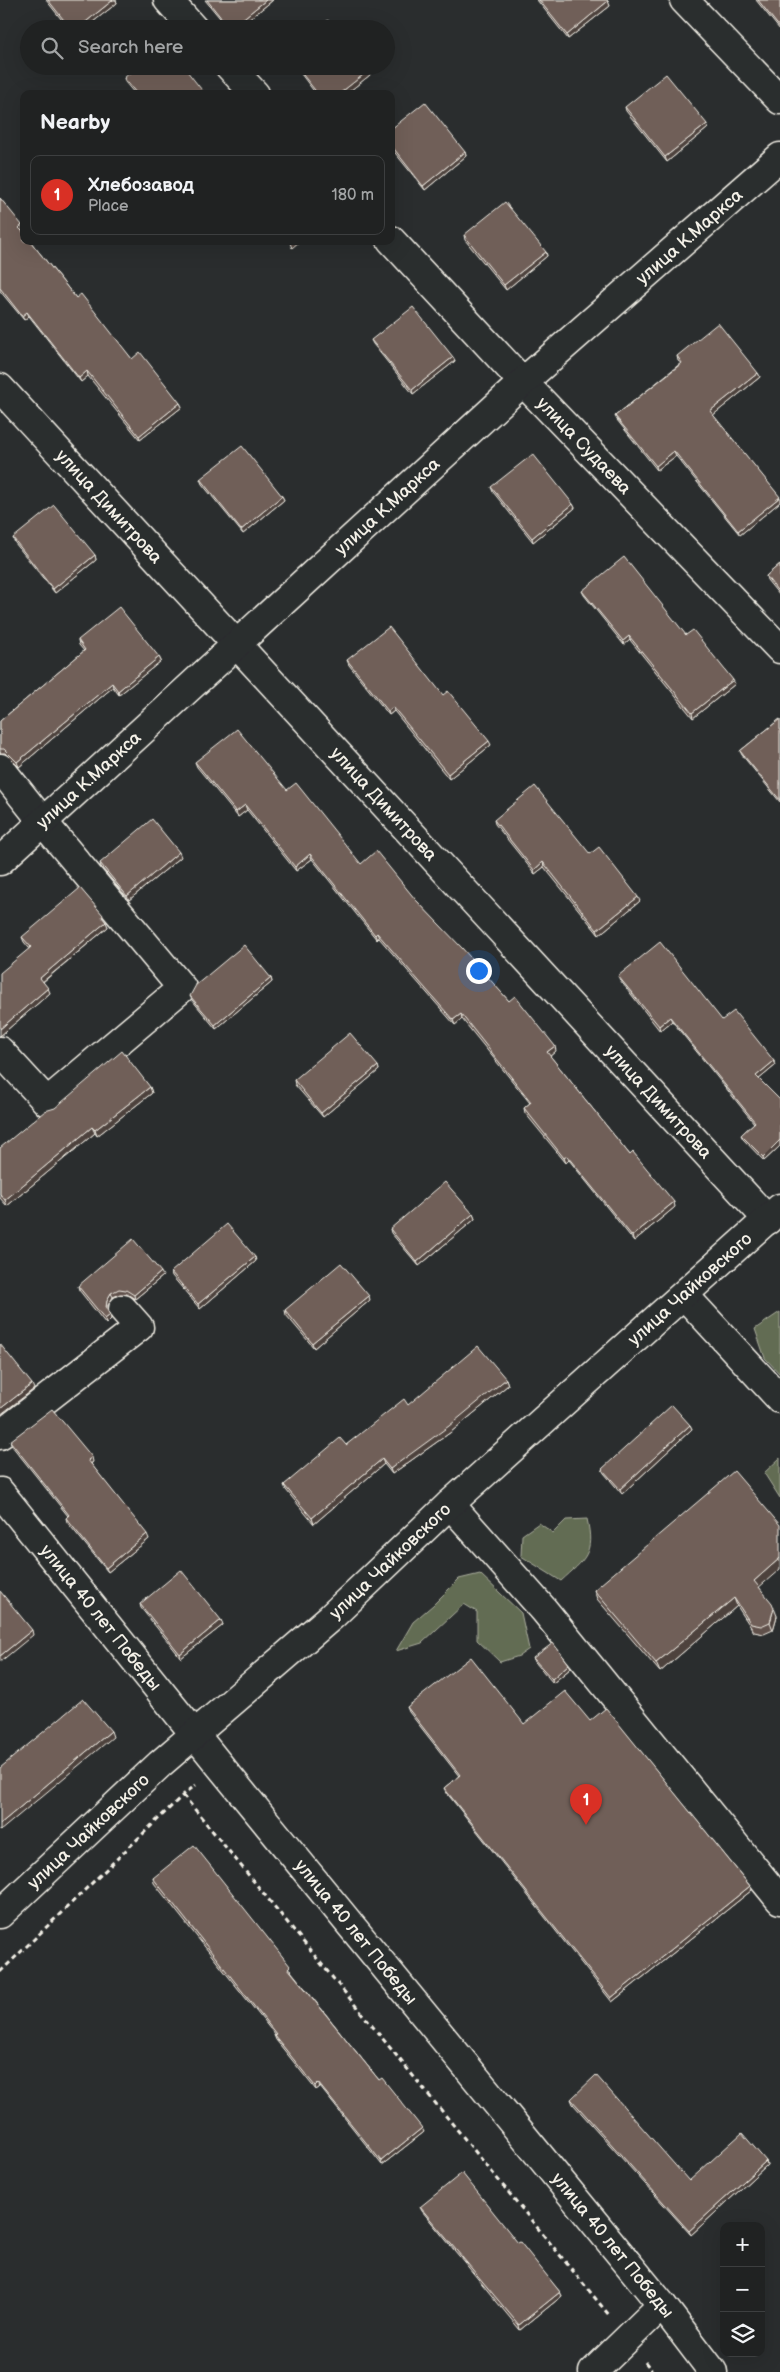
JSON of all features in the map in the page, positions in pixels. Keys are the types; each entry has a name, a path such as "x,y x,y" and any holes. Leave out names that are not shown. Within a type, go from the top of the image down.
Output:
{"street":[{"path":"168,0 186,20"},
{"path":"684,0 780,100"},
{"path":"237,75 251,90"},
{"name":"улица К.Маркса","path":"0,861 523,382 780,158"},
{"name":"улица Судаева","path":"395,244 523,382 780,649"},
{"name":"улица Димитрова","path":"0,388 774,1214"},
{"path":"0,768 42,822 182,988 47,1102 0,1052"},
{"name":"улица Чайковского","path":"0,1914 195,1734 330,1618 450,1504 774,1214"},
{"path":"684,1295 780,1399"},
{"path":"0,1435 139,1327 123,1310"},
{"name":"улица 40 лет Победы","path":"0,1492 221,1767 662,2305 713,2372"},
{"path":"450,1504 544,1610 780,1900"},
{"path":"594,2372 662,2305"}],"path":[{"path":"0,1972 184,1795 221,1767"},
{"path":"184,1795 628,2338 653,2372"}],"green space":[{"path":"780,1312 780,1374 765,1358 755,1329"},
{"path":"780,1458 780,1498 764,1473"},
{"path":"587,1519 590,1540 589,1548 582,1561 561,1581 521,1556 522,1535 539,1523 553,1533 566,1520"},
{"path":"480,1574 521,1613 529,1649 519,1656 500,1662 477,1640 477,1612 464,1604 422,1643 396,1651 413,1622 459,1579"}],"building":[{"path":"48,0 113,0 88,20 64,20"},
{"path":"207,0 266,0 241,20 223,20"},
{"path":"539,0 607,0 608,1 567,35"},
{"path":"758,0 780,0 780,28"},
{"path":"666,74 707,124 665,157 625,107"},
{"path":"128,75 190,75 202,90 134,90 124,78"},
{"path":"303,75 363,75 344,90 315,90"},
{"path":"425,102 465,152 423,186 395,150 395,126"},
{"path":"0,198 20,223 20,245 33,245 76,298 81,294 132,359 140,352 180,403 139,436 87,371 79,378 27,312 22,316 0,288"},
{"path":"505,202 546,252 504,285 464,235"},
{"path":"413,307 453,357 412,390 371,340"},
{"path":"718,323 758,373 710,411 780,497 738,531 674,451 656,466 615,416 682,363 677,356"},
{"path":"242,446 282,496 241,530 200,479"},
{"path":"533,454 573,504 532,538 491,487"},
{"path":"54,505 95,555 53,589 13,538"},
{"path":"624,557 686,635 693,630 733,680 692,713 629,636 623,641 582,591"},
{"path":"780,564 780,594 766,576"},
{"path":"119,607 159,657 118,691 112,683 17,762 4,749 0,749 0,721 85,650 78,640"},
{"path":"389,627 443,695 448,691 489,741 448,774 393,707 388,711 347,660"},
{"path":"780,719 780,800 740,751"},
{"path":"237,729 287,790 296,783 361,864 376,851 415,899 509,1001 515,996 555,1046 547,1052 630,1155 633,1152 674,1202 632,1236 567,1156 564,1158 524,1108 531,1102 461,1014 453,1020 377,933 375,935 310,854 295,867 245,805 236,812 195,762"},
{"path":"535,786 590,854 599,847 638,897 597,930 543,862 534,870 494,820"},
{"path":"152,819 179,852 127,896 100,863"},
{"path":"80,888 103,915 102,917 106,922 40,978 48,988 0,1029 0,973 31,947 22,937"},
{"path":"660,942 722,1020 734,1011 774,1061 756,1076 780,1100 780,1140 763,1157 741,1135 755,1122 670,1017 659,1026 618,976"},
{"path":"244,945 271,978 215,1025 190,996 196,985"},
{"path":"350,1033 378,1066 321,1113 294,1080"},
{"path":"122,1051 150,1087 95,1130 92,1127 5,1200 0,1194 0,1148 45,1111 55,1108"},
{"path":"445,1182 473,1214 417,1262 390,1229"},
{"path":"227,1224 255,1257 198,1304 171,1272"},
{"path":"133,1239 161,1272 134,1295 126,1290 119,1289 111,1293 107,1300 106,1308 110,1315 105,1319 78,1286"},
{"path":"341,1263 369,1296 312,1343 285,1310"},
{"path":"0,1344 32,1384 0,1409"},
{"path":"478,1346 506,1379 449,1426 390,1469 382,1459 312,1518 284,1485 340,1438 346,1445 404,1399 408,1405"},
{"path":"672,1405 690,1425 620,1489 602,1469"},
{"path":"52,1409 92,1457 88,1460 147,1534 106,1568 66,1518 69,1515 10,1441"},
{"path":"734,1471 780,1525 780,1558 754,1581 774,1608 770,1622 761,1626 751,1624 734,1598 656,1663 594,1590"},
{"path":"181,1570 221,1620 180,1654 140,1604"},
{"path":"0,1591 32,1630 0,1656"},
{"path":"553,1643 569,1664 552,1679 533,1658"},
{"path":"471,1657 524,1724 565,1691 590,1721 606,1708 750,1886 611,1998 444,1788 460,1775 407,1707"},
{"path":"83,1699 111,1731 0,1824 0,1768"},
{"path":"194,1845 290,1966 288,1968 379,2080 382,2078 422,2128 381,2161 318,2083 315,2086 153,1878"},
{"path":"596,2075 689,2181 742,2133 766,2161 689,2231 571,2099"},
{"path":"462,2173 560,2292 519,2325 420,2207"}],"place":[{"name":"Хлебозавод","path":"586,1825"}]}
